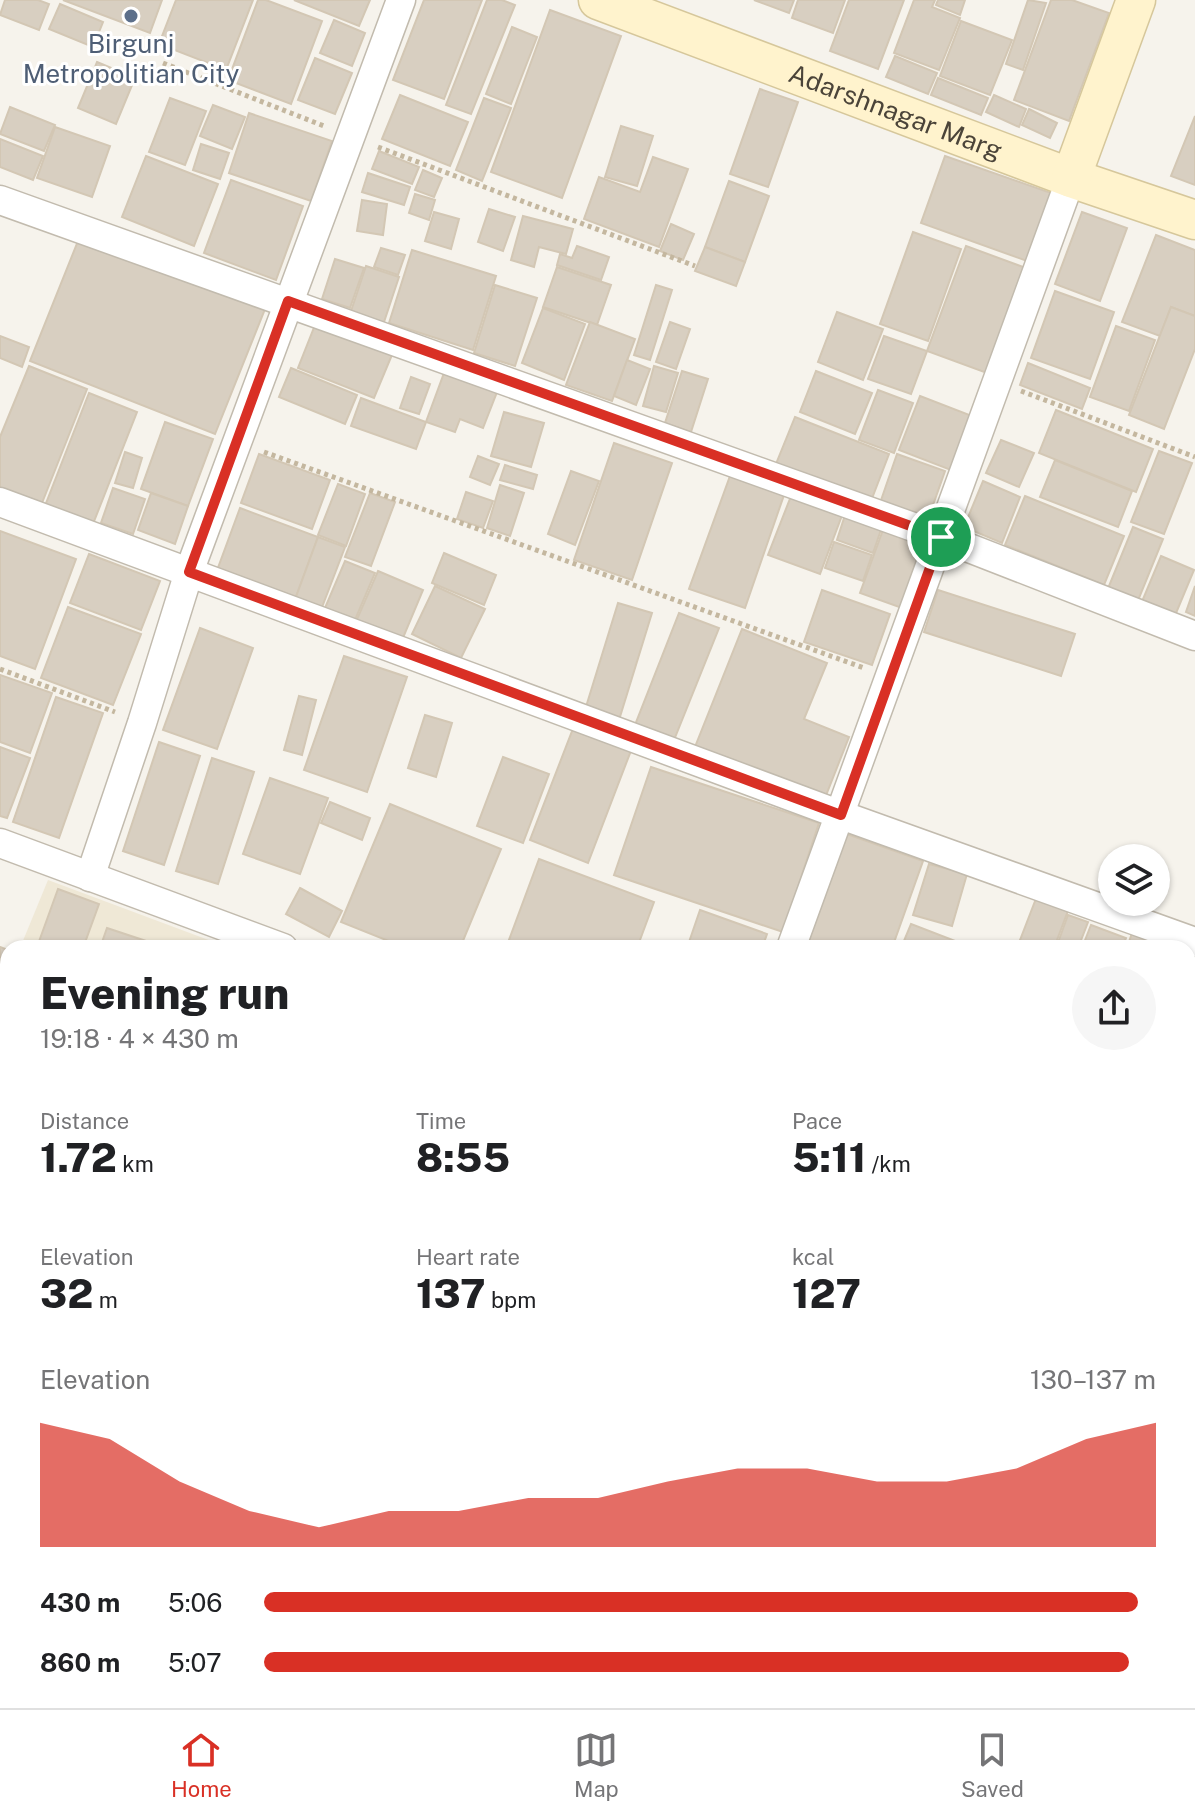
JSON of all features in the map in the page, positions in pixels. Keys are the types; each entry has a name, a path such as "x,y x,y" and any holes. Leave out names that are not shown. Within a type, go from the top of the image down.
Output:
{"street":[{"path":"90,877 189,572 348,136 401,0"},
{"name":"Adarshnagar Marg","path":"598,0 1071,178 1195,220"},
{"path":"794,940 1136,0"},
{"path":"0,200 941,537 1195,636"},
{"path":"0,502 841,815 1189,940"},
{"path":"0,843 261,940"}],"path":[{"path":"163,63 695,266"},
{"path":"997,382 1195,457"},
{"path":"236,442 890,678"},
{"path":"0,669 142,723"}],"shaded area":[{"path":"48,880 209,940 23,940"}],"building":[{"path":"5,0 38,0 49,4 39,30 0,15"},
{"name":"Birgunj Metropolitian City","path":"63,0 162,0 150,33"},
{"path":"176,0 253,0 226,70 159,44"},
{"path":"258,0 266,0 322,21 291,104 228,80"},
{"path":"294,0 370,0 359,26"},
{"path":"424,0 482,0 444,99 393,80"},
{"path":"487,0 502,0 515,5 471,114 446,105"},
{"path":"754,0 794,0 789,13"},
{"path":"798,0 845,0 833,33 792,18"},
{"path":"849,0 904,0 878,69 830,51"},
{"path":"914,0 935,0 932,7 960,18 939,70 894,53"},
{"path":"938,0 965,0 960,15 936,5"},
{"path":"1028,0 1046,3 1023,70 1006,64"},
{"path":"1051,0 1072,0 1109,13 1069,121 1014,100"},
{"path":"60,4 103,22 93,47 49,29"},
{"path":"550,10 621,36 562,198 491,172"},
{"path":"334,20 365,33 352,66 320,53"},
{"path":"961,21 1012,40 990,95 940,76"},
{"path":"512,27 537,37 511,104 486,94"},
{"path":"895,56 937,73 928,94 886,77"},
{"path":"315,58 352,73 335,114 298,100"},
{"path":"97,62 135,78 116,124 78,108"},
{"path":"938,78 988,98 981,115 931,95"},
{"path":"760,89 798,102 768,187 730,174"},
{"path":"400,95 468,122 450,166 382,139"},
{"path":"994,95 1026,109 1019,127 986,112"},
{"path":"170,98 206,111 185,165 149,152"},
{"path":"484,98 511,108 482,181 456,170"},
{"path":"213,105 245,117 232,149 200,136"},
{"path":"10,107 55,125 44,151 0,134"},
{"path":"1029,109 1057,123 1050,138 1022,125"},
{"path":"249,113 332,141 311,201 229,173"},
{"path":"1195,116 1195,185 1171,176"},
{"path":"621,126 653,136 637,186 605,177"},
{"path":"55,127 110,146 92,197 37,178"},
{"path":"0,139 43,156 33,180 0,167"},
{"path":"201,144 229,153 220,179 193,170"},
{"path":"379,151 419,167 412,184 372,169"},
{"path":"146,156 218,184 194,246 122,217"},
{"path":"945,156 1054,194 1030,262 921,223"},
{"path":"653,157 688,169 659,247 584,219 599,177 640,192"},
{"path":"423,170 442,178 434,197 415,190"},
{"path":"368,173 410,187 404,205 362,192"},
{"path":"231,180 303,206 276,280 204,253"},
{"path":"729,181 769,196 745,262 705,247"},
{"path":"415,194 435,200 429,220 409,213"},
{"path":"362,200 387,204 383,235 357,231"},
{"path":"489,209 515,217 503,251 478,242"},
{"path":"434,212 459,219 451,249 425,241"},
{"path":"1082,212 1127,228 1100,301 1055,284"},
{"path":"523,216 573,229 566,254 539,247 534,267 511,260"},
{"path":"671,224 694,234 683,260 660,251"},
{"path":"913,232 961,249 928,341 880,324"},
{"path":"1156,235 1195,250 1195,316 1171,307 1160,336 1122,322"},
{"path":"80,236 265,309 215,434 30,361"},
{"path":"577,246 609,257 601,280 557,265 560,254 572,258"},
{"path":"966,246 1026,268 987,373 927,351"},
{"path":"705,247 745,262 736,286 695,271"},
{"path":"381,248 405,255 398,275 374,267"},
{"path":"412,250 496,276 473,350 389,323"},
{"path":"335,259 364,268 350,308 322,299"},
{"path":"366,266 399,277 383,325 350,314"},
{"path":"557,267 611,285 597,325 543,307"},
{"path":"495,285 537,298 515,366 474,353"},
{"path":"656,285 672,290 650,360 634,355"},
{"path":"1055,291 1114,312 1090,379 1031,358"},
{"path":"1171,307 1195,316 1195,349 1164,429 1129,415"},
{"path":"543,308 585,324 564,380 522,363"},
{"path":"837,312 883,329 863,380 818,362"},
{"path":"317,320 394,350 374,398 298,368"},
{"path":"590,322 635,339 612,401 566,385"},
{"path":"670,322 690,329 676,369 656,362"},
{"path":"1116,326 1155,340 1129,411 1090,397"},
{"path":"0,336 29,347 22,367 0,358"},
{"path":"884,336 927,351 911,394 868,379"},
{"path":"627,360 650,369 636,405 614,396"},
{"path":"1028,363 1090,388 1082,409 1020,385"},
{"path":"29,366 87,389 40,508 0,492 0,437"},
{"path":"654,366 678,373 666,412 643,406"},
{"path":"291,368 357,395 345,424 279,397"},
{"path":"682,371 708,379 691,432 665,423"},
{"path":"816,371 872,393 855,434 800,412"},
{"path":"444,373 497,392 483,428 460,419 455,432 426,422"},
{"path":"411,377 430,384 419,414 400,408"},
{"path":"878,390 913,403 894,453 859,440"},
{"path":"89,393 137,412 91,529 43,511"},
{"path":"920,396 972,416 951,470 899,450"},
{"path":"361,398 426,422 416,449 351,426"},
{"path":"1056,410 1153,449 1136,492 1039,453"},
{"path":"504,412 544,423 531,467 491,456"},
{"path":"795,417 889,454 871,501 776,464"},
{"path":"165,422 213,439 188,506 141,489"},
{"path":"1001,440 1034,453 1019,487 986,473"},
{"path":"614,443 672,463 632,580 574,560"},
{"path":"1159,451 1192,463 1164,534 1131,522"},
{"path":"125,452 142,458 133,488 115,483"},
{"path":"259,454 330,480 312,529 241,503"},
{"path":"897,454 945,471 927,522 879,506"},
{"path":"478,456 499,464 490,485 470,477"},
{"path":"1055,460 1132,491 1118,527 1040,497"},
{"path":"505,465 537,475 533,489 500,480"},
{"path":"571,471 599,481 575,545 548,534"},
{"path":"730,476 784,495 745,608 689,589"},
{"path":"983,481 1020,497 1002,543 964,527"},
{"path":"338,484 365,494 346,546 318,535"},
{"path":"500,485 524,493 510,536 487,528"},
{"path":"113,488 145,499 133,534 101,523"},
{"path":"793,491 844,510 820,574 768,555"},
{"path":"466,492 493,501 483,528 457,519"},
{"path":"151,493 188,506 175,544 138,530"},
{"path":"370,493 395,502 371,566 345,557"},
{"path":"1025,496 1124,536 1104,585 1005,545"},
{"path":"240,508 318,537 293,605 215,576"},
{"path":"846,512 883,524 873,553 837,540"},
{"path":"884,527 927,543 902,608 860,593"},
{"path":"1133,527 1163,539 1137,603 1107,591"},
{"path":"0,531 76,559 35,669 0,656"},
{"path":"318,537 345,547 319,615 293,605"},
{"path":"834,542 872,555 863,581 825,568"},
{"path":"444,553 496,575 484,605 432,583"},
{"path":"89,554 160,581 141,630 70,603"},
{"path":"1161,556 1194,570 1174,618 1141,604"},
{"path":"345,561 375,573 352,627 322,615"},
{"path":"378,571 423,590 400,645 354,626"},
{"path":"435,586 485,609 461,658 412,634"},
{"path":"1195,586 1195,616 1186,612"},
{"path":"822,590 890,614 872,665 804,642"},
{"path":"938,590 1075,634 1061,676 924,632"},
{"path":"618,603 652,613 619,720 585,710"},
{"path":"68,607 141,634 113,705 41,678"},
{"path":"679,613 719,628 674,740 635,725"},
{"path":"200,628 253,648 217,749 163,730"},
{"path":"742,629 827,663 804,719 849,737 825,798 695,747"},
{"path":"344,656 407,677 367,792 304,770"},
{"path":"0,675 52,693 30,753 0,742"},
{"path":"299,696 316,700 302,755 284,750"},
{"path":"56,697 103,713 59,838 13,822"},
{"path":"425,715 452,723 436,777 408,768"},
{"path":"574,726 632,748 588,863 530,840"},
{"path":"159,742 200,756 164,865 123,851"},
{"path":"0,747 30,758 7,818 0,816"},
{"path":"503,757 549,774 523,843 477,826"},
{"path":"212,758 254,772 218,884 176,871"},
{"path":"651,767 819,823 783,932 614,875"},
{"path":"270,778 328,798 300,874 243,854"},
{"path":"330,802 370,818 362,840 321,823"},
{"path":"390,804 501,849 463,940 386,940 341,922"},
{"path":"847,834 923,861 895,940 809,940"},
{"path":"539,859 654,902 640,940 509,940"},
{"path":"929,864 967,874 952,926 913,915"},
{"path":"300,888 342,911 329,937 286,914"},
{"path":"58,889 99,904 86,940 40,940"},
{"path":"1037,896 1069,908 1057,940 1020,940"},
{"path":"700,910 767,934 765,940 690,940"},
{"path":"1068,915 1088,922 1081,940 1059,940"},
{"path":"911,924 953,940 904,940"},
{"path":"1091,925 1126,938 1125,940 1085,940"},
{"path":"107,928 143,940 103,940"},
{"path":"1132,933 1154,940 1130,940"}],"place":[{"name":"Birgunj Metropolitian City","path":"131,16"}],"route":[{"path":"288,301 941,537 841,815 189,572 288,301"}]}
